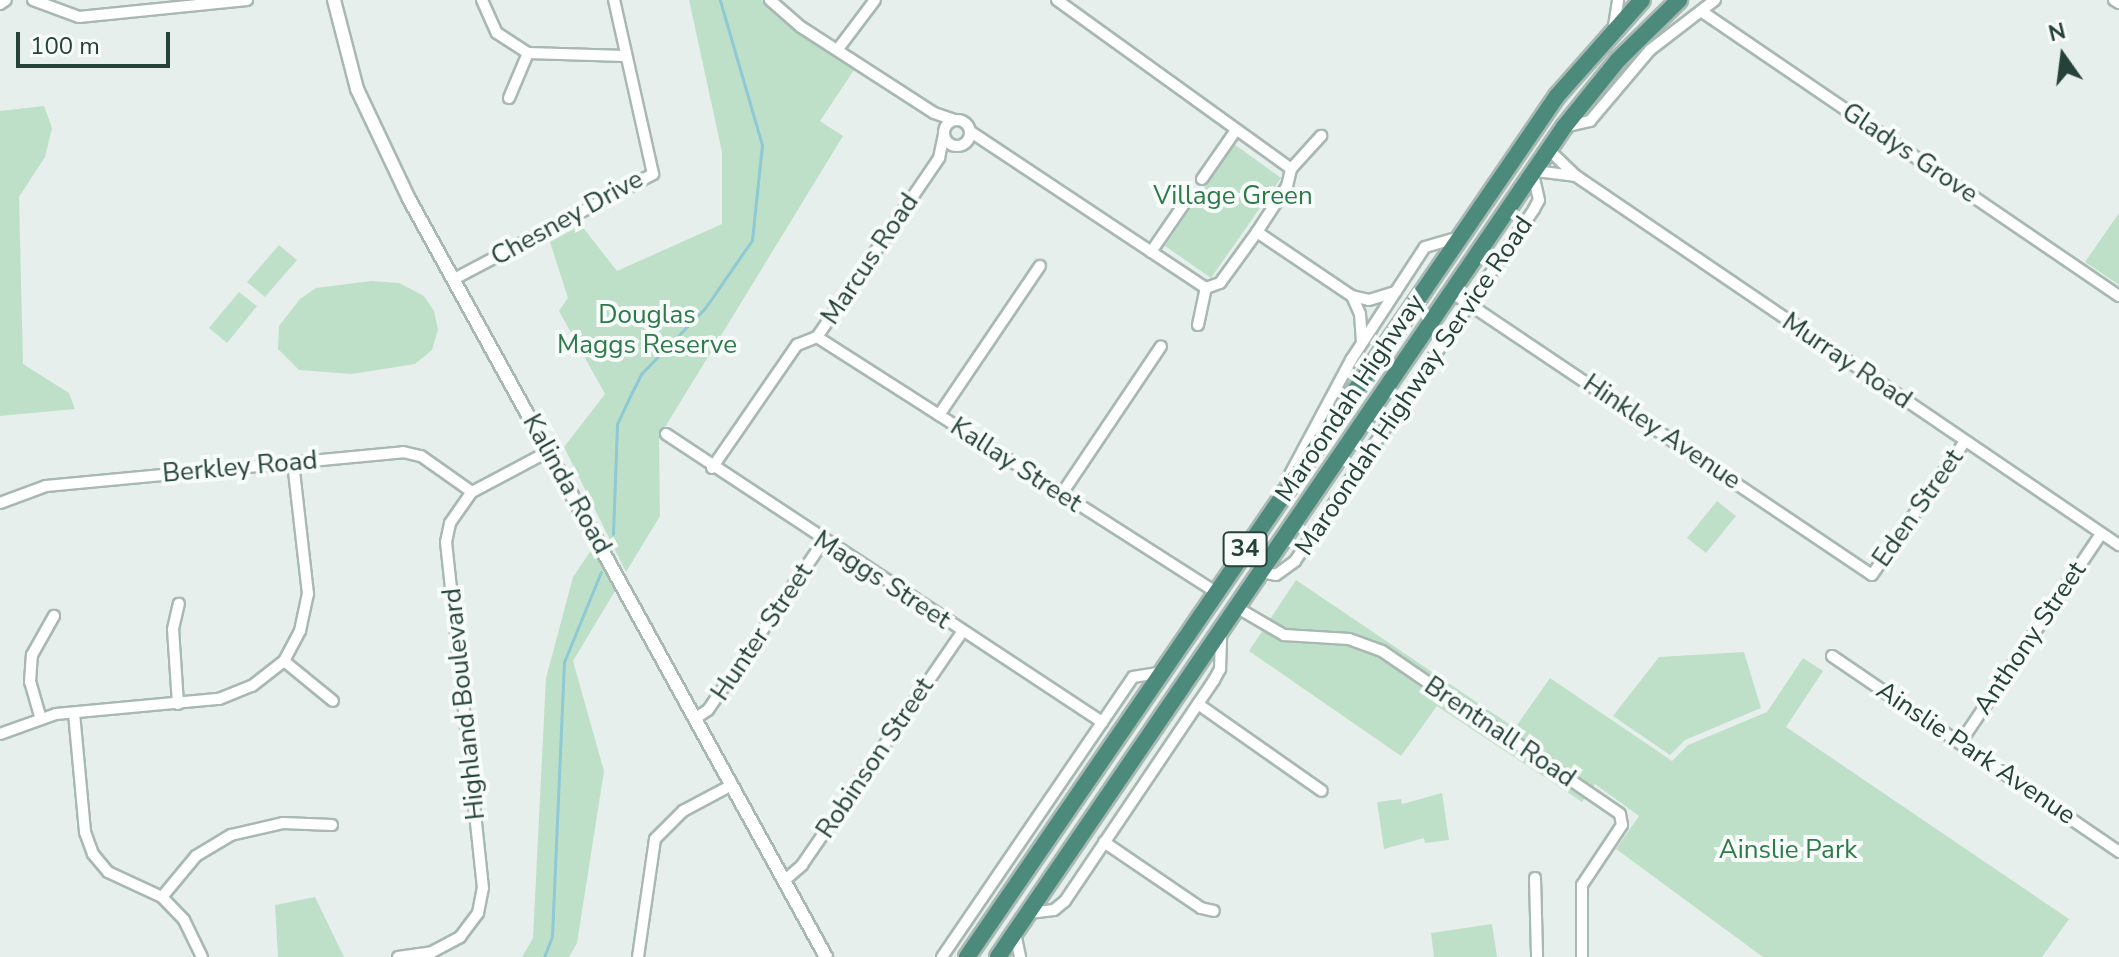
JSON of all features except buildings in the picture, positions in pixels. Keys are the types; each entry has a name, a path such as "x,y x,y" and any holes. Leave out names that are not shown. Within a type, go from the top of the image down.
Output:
{"highway":[{"name":"Maroondah Highway","path":"967,957 1525,143 1614,26 1642,0"},
{"name":"Maroondah Highway","path":"998,957 1564,127 1618,60 1679,0"},
{"path":"1525,143 1549,150"},
{"path":"1215,592 1236,607"}],"street":[{"path":"0,4 6,0"},
{"path":"33,0 79,17 171,4 247,0"},
{"name":"Kalinda Road","path":"334,0 341,37 374,130 826,957"},
{"path":"482,0 497,33 528,53 625,56"},
{"name":"Chesney Drive","path":"454,279 653,174 614,0"},
{"path":"770,0 934,113 963,121 988,148 1206,288"},
{"path":"838,49 875,0"},
{"path":"1057,0 1072,4 1291,169"},
{"path":"1614,26 1618,0"},
{"path":"1564,127 1590,121 1650,50 1715,0"},
{"name":"Gladys Grove","path":"1701,11 2119,296"},
{"path":"509,98 528,53"},
{"path":"934,113 944,133 960,146 988,148"},
{"path":"944,133 954,120"},
{"path":"1202,179 1236,130"},
{"path":"960,146 971,132"},
{"name":"Marcus Road","path":"712,468 797,345 817,337 939,158 944,133"},
{"path":"1206,288 1220,283 1287,186 1291,169 1321,136"},
{"name":"Marcus Road","path":"939,158 960,146"},
{"name":"Murray Road","path":"1549,150 1576,176 2119,545"},
{"name":"Murray Road","path":"1534,172 1576,176"},
{"name":"Maroondah Highway Service Road","path":"1261,572 1276,575 1295,561 1539,200 1534,172"},
{"path":"1151,252 1186,201"},
{"path":"1257,232 1352,296 1369,300 1396,292"},
{"name":"Maroondah Highway Service Road","path":"1278,502 1362,343 1425,247 1459,237"},
{"path":"939,415 1040,266"},
{"path":"1198,325 1206,288"},
{"name":"Hinkley Avenue","path":"1451,292 1872,575"},
{"path":"1352,296 1360,314 1362,343"},
{"name":"Kallay Street","path":"817,337 1215,592"},
{"path":"1061,495 1161,346"},
{"name":"Maggs Street","path":"666,434 823,542 1102,722"},
{"name":"Eden Street","path":"1872,575 1965,441"},
{"name":"Highland Boulevard","path":"398,957 432,952 460,937 482,900 446,542 450,523 472,492 549,451"},
{"name":"Berkley Road","path":"0,503 46,486 412,452 472,492"},
{"path":"0,734 40,716 178,704 237,694 284,661 300,631 308,594 293,462"},
{"name":"Anthony Street","path":"1960,743 2101,534"},
{"name":"Hunter Street","path":"696,718 708,710 823,542"},
{"path":"178,704 173,629 179,604"},
{"name":"Brentnall Road","path":"1236,607 1284,635 1349,639 1382,651 1620,814 1622,825 1582,885 1582,957"},
{"path":"40,716 30,682 32,655 54,616"},
{"path":"1029,913 1054,910 1061,904 1198,704 1220,669 1221,630"},
{"name":"Robinson Street","path":"785,880 802,865 962,632"},
{"name":"Ainslie Park Avenue","path":"1832,656 2119,852"},
{"path":"284,661 333,701"},
{"path":"942,957 1133,677 1163,672"},
{"path":"1198,704 1322,791"},
{"path":"74,713 85,832 93,854 108,872 162,897 184,920 202,957"},
{"path":"638,957 655,839 683,811 732,785"},
{"path":"162,897 196,856 231,835 283,823 332,825"},
{"path":"1104,842 1201,908 1214,911"},
{"path":"1535,878 1537,957"},
{"path":"1015,933 1020,957"}],"green space":[{"name":"Douglas Maggs Reserve","path":"689,0 762,0 854,70 820,121 843,136 659,437 660,516 626,572 564,447 605,394 559,311 568,298 550,242 581,225 617,271 722,224 722,152"},
{"path":"44,106 52,128 45,157 19,197 23,364 69,393 75,409 0,416 0,111"},
{"name":"Village Green","path":"1234,144 1281,178 1211,278 1165,246"},
{"path":"2119,213 2119,285 2085,262"},
{"path":"279,245 297,260 265,297 247,282"},
{"path":"371,281 399,283 424,296 434,311 438,330 432,350 415,364 352,374 299,370 278,349 279,326 300,299 316,288"},
{"path":"239,292 257,306 227,343 209,328"},
{"path":"1717,501 1736,516 1706,553 1687,538"},
{"path":"598,540 621,581 573,661 604,771 577,943 569,957 522,957 533,938 546,678 573,577"},
{"name":"Ainslie Park","path":"1296,580 1515,728 1550,678 1672,761 1688,745 1767,712 1803,658 1823,671 1786,727 2069,919 2042,957 1763,957 1616,849 1639,816 1595,784 1582,802 1437,706 1401,756 1249,651"},
{"path":"1744,652 1761,708 1685,740 1670,755 1613,716 1659,657"},
{"path":"1442,793 1449,840 1425,843 1424,838 1384,849 1377,802 1401,799 1402,804"},
{"path":"315,897 344,957 278,957 275,905"},
{"path":"1492,924 1497,957 1434,957 1431,933"}],"waterway":[{"path":"613,534 617,424 630,396 641,374 705,308 752,240 762,145 720,0"},
{"path":"544,957 552,936 564,662 601,572"}]}
